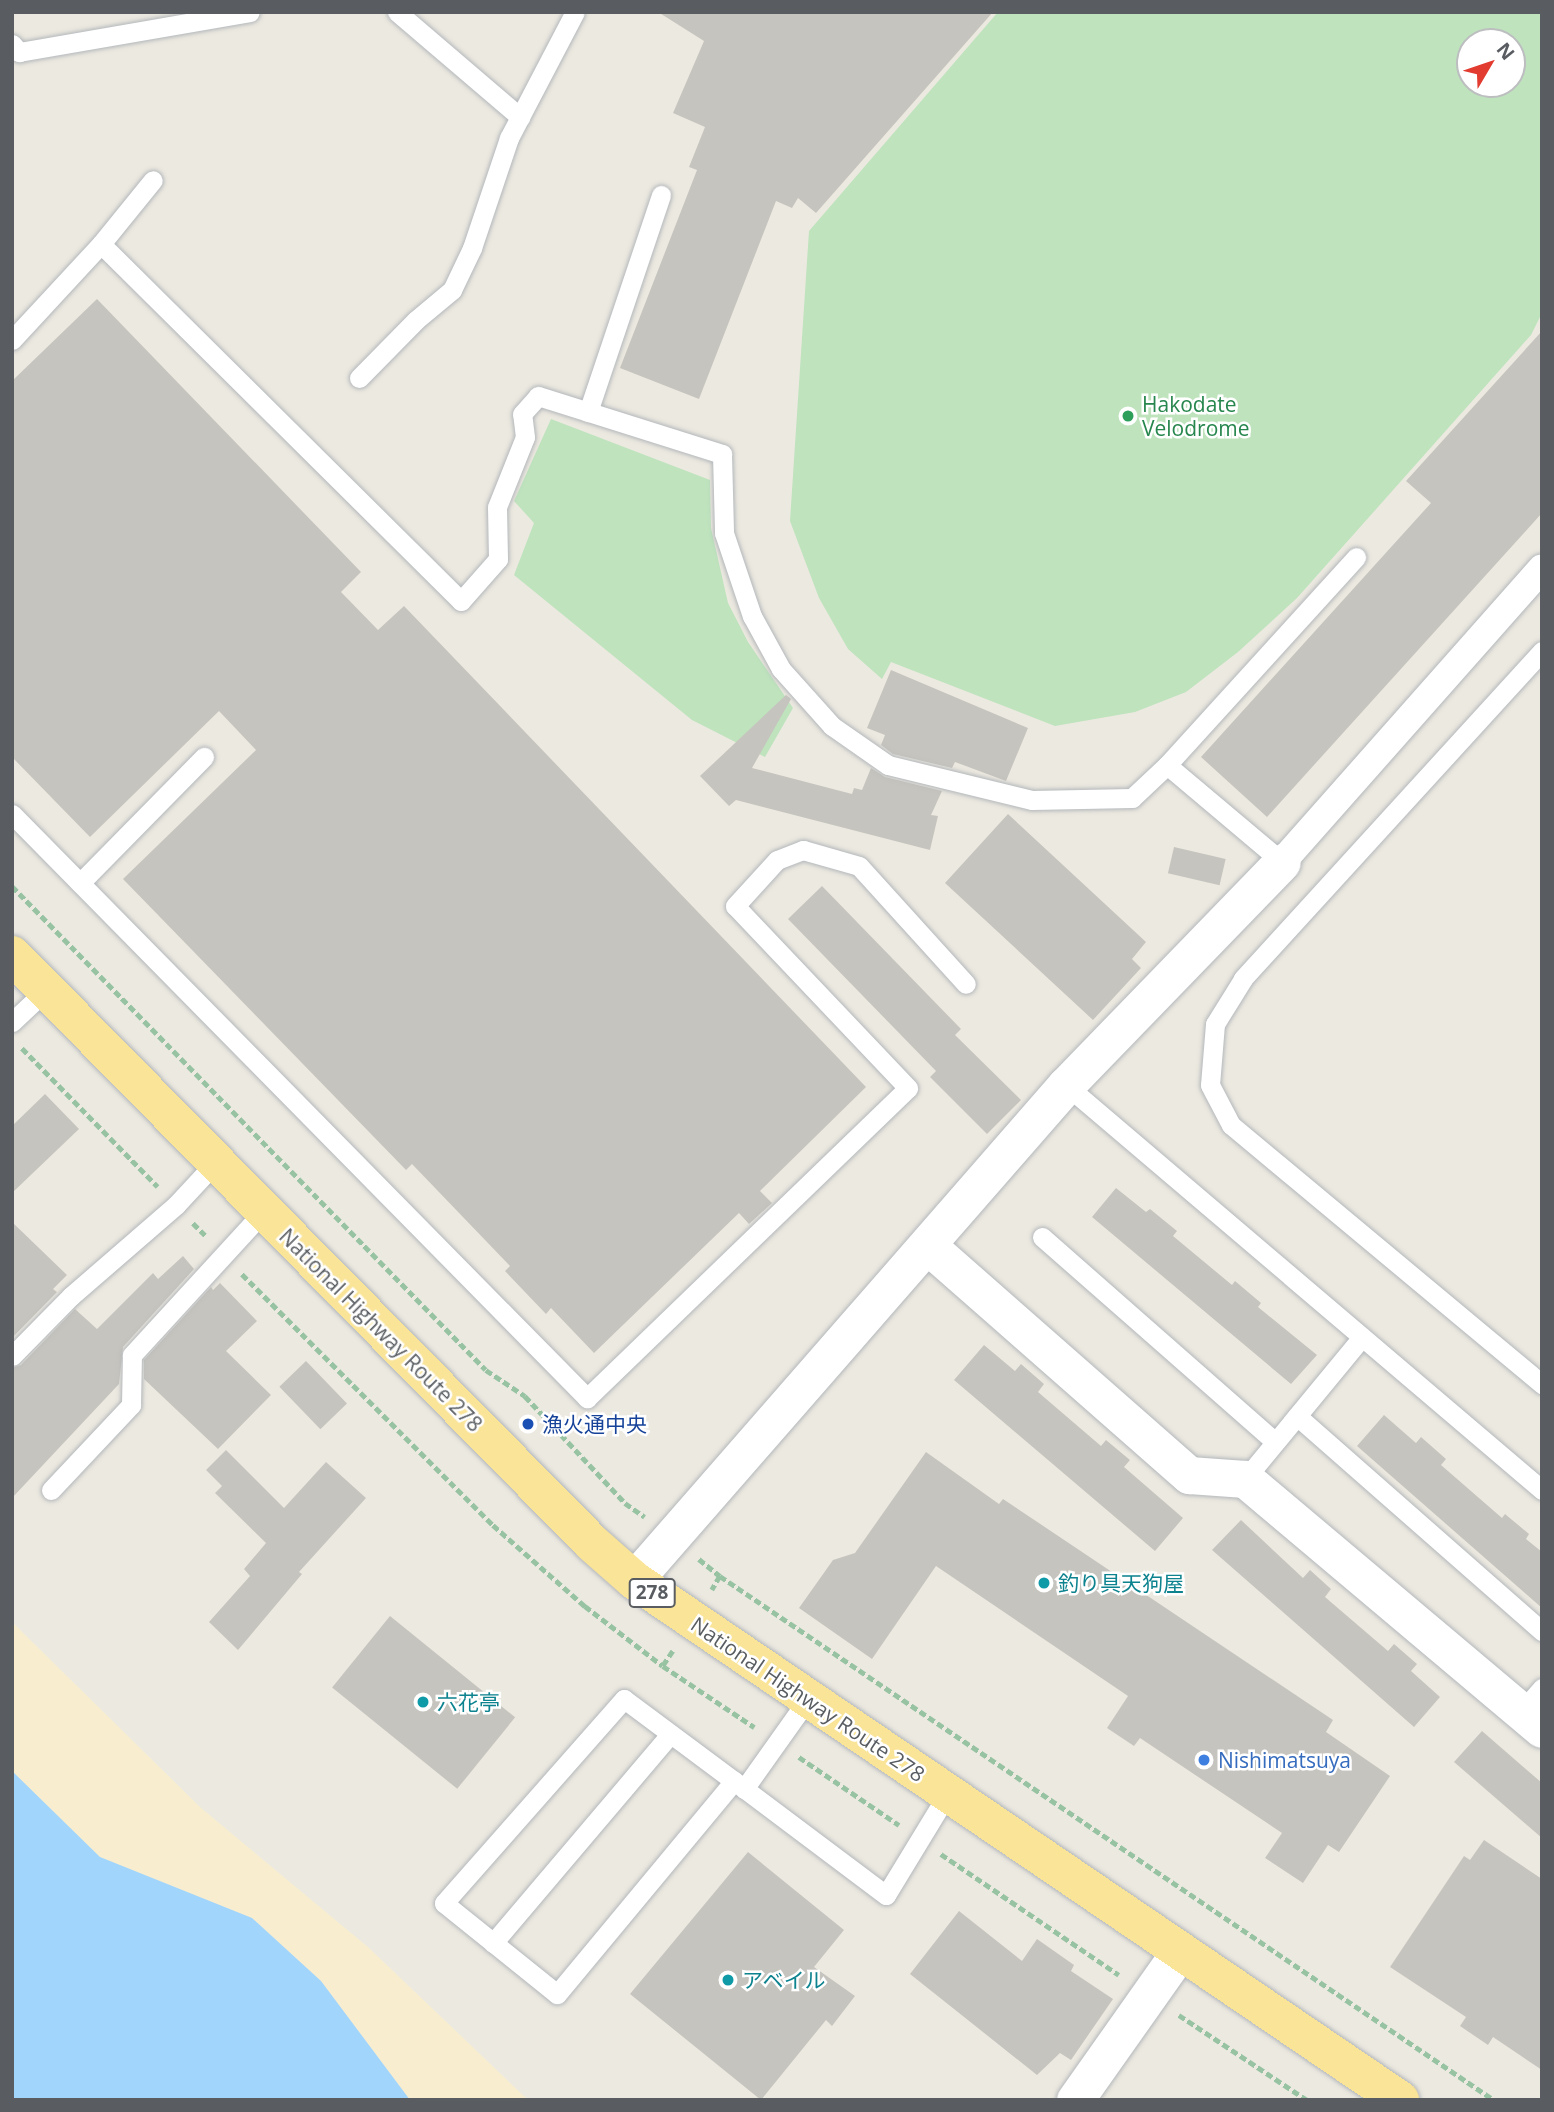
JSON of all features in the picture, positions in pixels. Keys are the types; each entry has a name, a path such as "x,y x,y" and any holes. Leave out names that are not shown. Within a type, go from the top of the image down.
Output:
{"highway":[{"name":"National Highway Route 278","path":"12,955 592,1543 634,1580 1400,2100"}],"street":[{"path":"634,1580 1066,1085 1282,862 1542,568"},
{"path":"927,1245 1189,1475 1245,1479 1535,1709"},
{"path":"1076,2100 1180,1951"}],"lane":[{"path":"12,44 19,52 250,12"},
{"path":"397,12 520,117"},
{"path":"359,378 416,320 452,290 472,248 509,138 575,12"},
{"path":"12,340 101,244 153,180"},
{"path":"588,412 661,195"},
{"path":"101,244 461,601 498,559 497,507 525,437 522,414 538,396 722,454 724,533 752,615 781,669 832,726 888,765 1032,800 1132,797 1167,765 1356,557"},
{"path":"1542,651 1243,979 1215,1024 1210,1085 1231,1125 1542,1384"},
{"path":"80,883 204,757"},
{"path":"1167,765 1282,862"},
{"path":"12,814 587,1398 908,1088 735,906 776,859 803,850 859,866 966,984"},
{"path":"12,1022 47,990"},
{"path":"1066,1085 1542,1490"},
{"path":"12,1356 71,1296 176,1206 216,1162"},
{"path":"51,1490 131,1405 132,1355 264,1211"},
{"path":"1042,1237 1275,1442"},
{"path":"1245,1479 1362,1337"},
{"path":"1297,1416 1542,1631"},
{"path":"808,1699 778,1743 739,1785 556,1994 444,1903 624,1699 670,1734 739,1785 886,1895 948,1793"},
{"path":"493,1943 670,1734"}],"path":[{"path":"12,886 486,1370 525,1396 625,1503 720,1576 1494,2100"},
{"path":"21,1047 284,1319 493,1525 585,1606 663,1666 1307,2100"},
{"path":"663,1666 720,1576"}],"green space":[{"name":"Hakodate Velodrome","path":"998,12 1542,12 1542,313 1531,335 1297,598 1238,652 1186,692 1135,712 1055,726 891,662 882,679 848,649 819,598 790,521 809,231"},
{"path":"551,419 710,480 711,528 728,603 748,642 793,708 765,757 692,720 514,575 534,523 514,501"}],"sand":[{"path":"12,1622 201,1808 369,1948 528,2100 410,2100 321,1981 252,1918 99,1857 12,1771"}],"water":[{"path":"12,1771 100,1857 252,1918 321,1981 410,2100 12,2100"}],"building":[{"path":"658,12 993,12 816,213 798,198 792,208 776,201 699,399 620,368 697,170 689,167 705,127 673,113 704,41"},
{"path":"97,299 361,572 341,592 378,630 404,606 866,1087 760,1191 772,1203 749,1224 739,1213 594,1353 551,1308 546,1314 505,1271 510,1266 412,1164 406,1170 123,879 256,750 219,711 90,837 12,757 12,381"},
{"path":"1542,331 1542,513 1267,817 1201,757 1431,503 1406,481"},
{"path":"891,670 1028,728 1006,781 955,762 952,768 893,754 881,745 885,735 867,728"},
{"path":"786,695 791,699 752,768 852,794 854,788 862,790 871,768 885,777 942,791 931,815 938,816 930,850 736,800 729,806 700,776"},
{"path":"1008,814 1146,942 1132,959 1141,968 1093,1020 945,883"},
{"path":"1174,847 1226,859 1220,885 1168,873"},
{"path":"822,886 961,1029 955,1035 1021,1100 987,1134 930,1077 936,1071 788,919"},
{"path":"45,1094 79,1129 12,1193 12,1126"},
{"path":"1116,1188 1146,1212 1150,1209 1177,1231 1173,1236 1232,1285 1235,1281 1261,1303 1258,1307 1317,1355 1291,1384 1092,1217"},
{"path":"12,1222 67,1275 53,1289 57,1292 12,1338"},
{"path":"183,1256 194,1269 123,1347 119,1384 12,1498 12,1368 21,1365 75,1309 97,1329 153,1273 158,1279"},
{"path":"220,1283 257,1321 226,1351 271,1395 218,1449 144,1379 144,1360 211,1287 213,1290"},
{"path":"984,1345 1015,1371 1021,1364 1044,1384 1038,1392 1101,1446 1106,1440 1130,1460 1124,1467 1183,1518 1155,1551 954,1380"},
{"path":"306,1361 347,1403 320,1429 279,1387"},
{"path":"1384,1415 1416,1443 1421,1437 1446,1459 1441,1465 1502,1518 1505,1514 1529,1534 1526,1539 1542,1552 1542,1608 1357,1446"},
{"path":"226,1450 284,1508 326,1462 366,1498 299,1572 302,1574 238,1650 209,1622 250,1576 244,1569 266,1543 215,1493 222,1486 206,1470"},
{"path":"926,1452 999,1504 1003,1499 1333,1720 1326,1732 1390,1776 1339,1852 1328,1845 1303,1883 1265,1858 1282,1833 1140,1738 1134,1746 1107,1728 1128,1696 936,1566 872,1659 799,1608 833,1560 855,1553"},
{"path":"1241,1520 1303,1578 1310,1570 1331,1589 1325,1597 1388,1651 1394,1644 1417,1664 1411,1671 1440,1697 1414,1727 1212,1550"},
{"name":"六花亭","path":"390,1616 515,1717 457,1789 332,1687"},
{"path":"1482,1731 1542,1783 1542,1838 1454,1762"},
{"path":"1484,1840 1542,1879 1542,2070 1493,2037 1488,2045 1460,2026 1466,2017 1390,1967 1464,1856 1470,1860"},
{"name":"アベイル","path":"748,1852 844,1930 814,1967 855,1996 832,2026 826,2020 761,2100 630,1994"},
{"path":"959,1911 1022,1961 1037,1939 1074,1965 1071,1971 1113,1999 1071,2060 1060,2053 1037,2075 910,1974"}],"place":[{"name":"Hakodate Velodrome","path":"1128,416"},
{"name":"漁火通中央","path":"528,1424"},
{"name":"釣り具天狗屋","path":"1044,1583"},
{"name":"六花亭","path":"423,1702"},
{"name":"Nishimatsuya","path":"1204,1760"},
{"name":"アベイル","path":"728,1980"}]}
